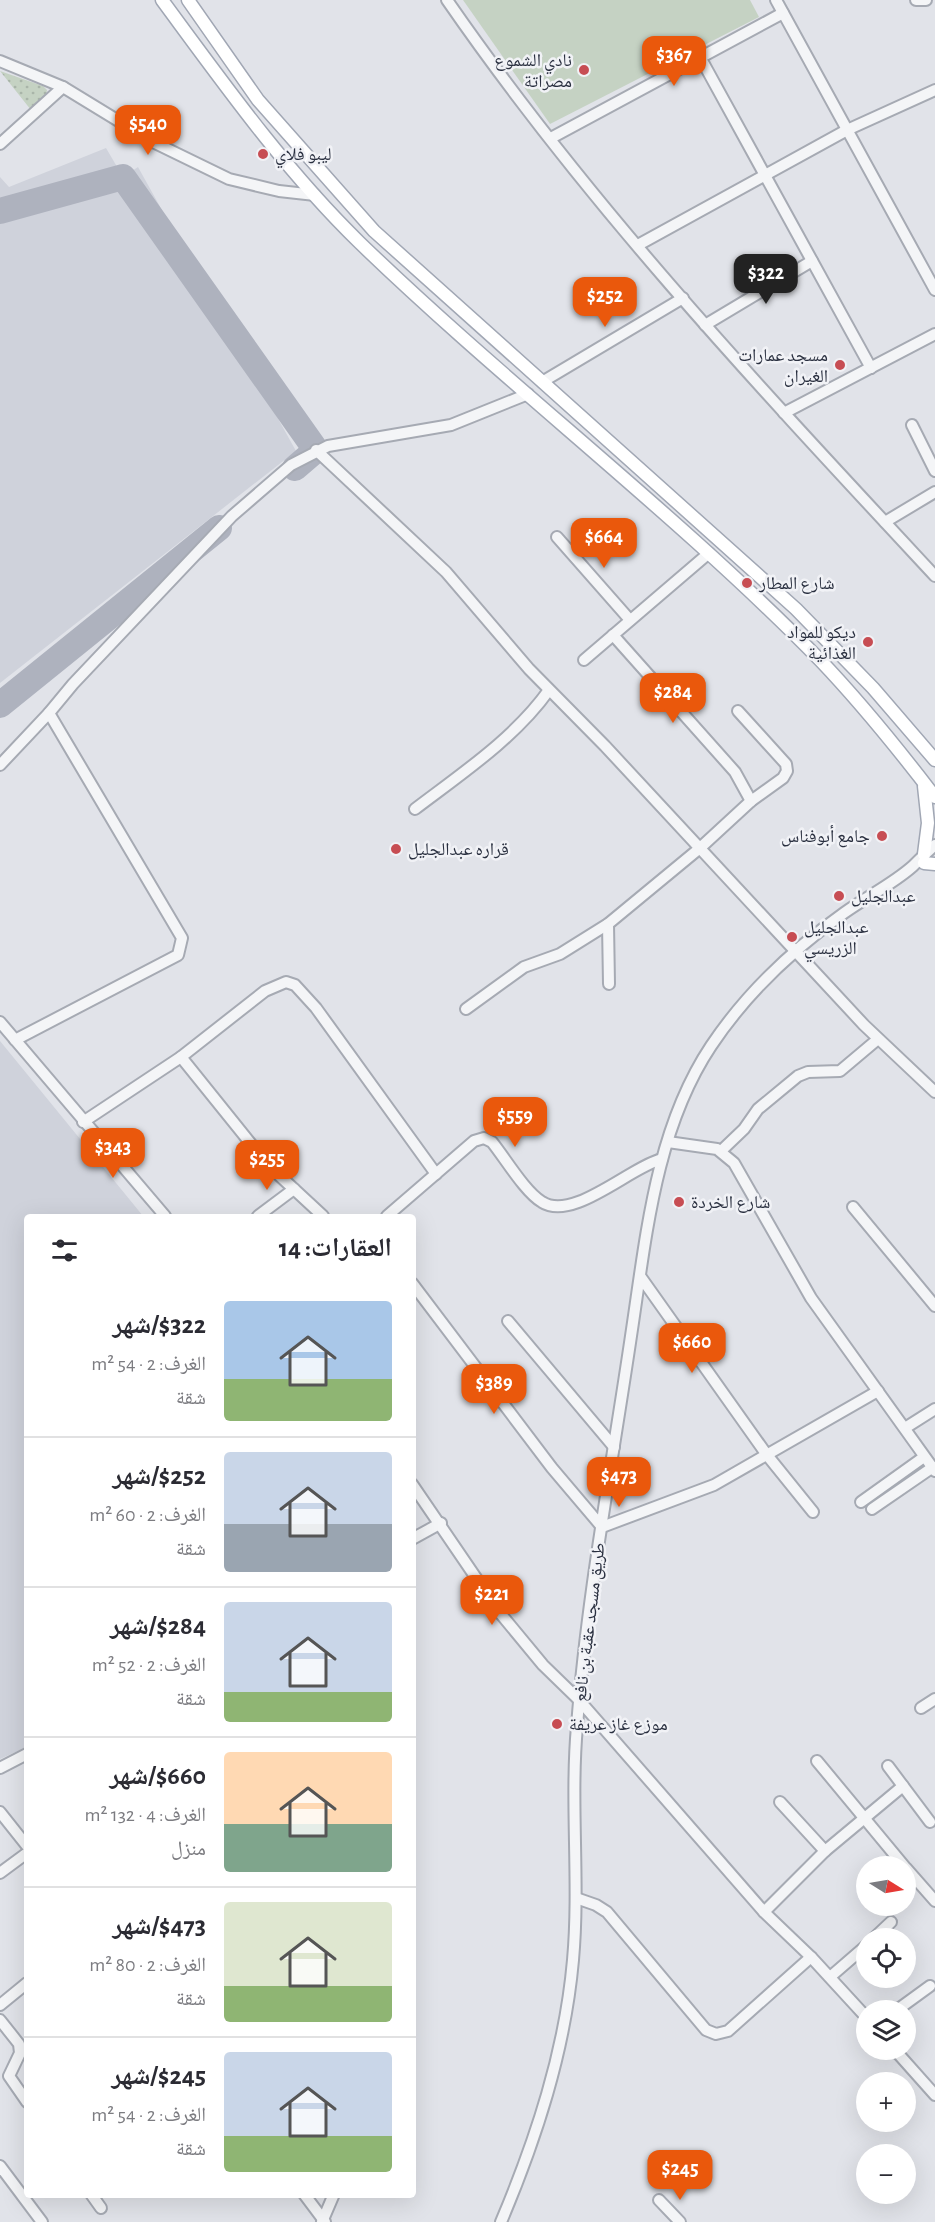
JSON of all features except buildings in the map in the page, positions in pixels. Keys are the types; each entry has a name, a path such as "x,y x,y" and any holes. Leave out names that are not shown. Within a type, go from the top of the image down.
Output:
{"main road":[{"path":"162,0 247,114 315,195 359,242 709,553 821,662 861,705 935,797"},
{"path":"188,0 258,100 374,231 796,609 873,688 935,760"},
{"path":"923,782 928,823 929,860"}],"street":[{"path":"447,0 551,138 705,325 935,575"},
{"path":"776,0 935,290"},
{"path":"916,0 927,0"},
{"path":"551,138 783,13"},
{"path":"700,57 871,368"},
{"path":"0,61 63,87 153,142 229,179 279,191 315,195"},
{"path":"0,144 63,87"},
{"path":"638,244 847,130 935,90"},
{"path":"705,325 812,261"},
{"path":"542,382 683,298"},
{"path":"784,413 935,334"},
{"path":"0,765 73,684 232,516 291,465 316,450 328,446 451,425 528,394"},
{"path":"912,425 935,471"},
{"path":"316,450 446,572 549,690 605,746 878,1039 930,1080 935,1092"},
{"path":"885,522 935,492"},
{"path":"557,537 630,620"},
{"path":"584,660 709,553"},
{"path":"613,635 735,772 751,801"},
{"path":"415,809 497,744 533,711 549,690"},
{"path":"466,1009 524,967 560,954 608,924 700,848 751,801 783,778 787,767 738,711"},
{"path":"15,1040 178,955 182,945 182,938 49,713"},
{"name":"طريق مسجد عقبة بن نافع","path":"501,2222 523,2170 553,2072 567,2007 573,1959 576,1898 574,1785 579,1700 602,1527 640,1276 662,1159 682,1103 708,1050 755,989 795,950 911,867 929,860 935,845"},
{"path":"608,924 609,984"},
{"path":"83,1122 181,1058 265,991 286,982 295,985 316,1008 436,1174"},
{"path":"0,1022 163,1214"},
{"path":"721,1151 744,1130 758,1109 798,1076 808,1072 840,1071 878,1039"},
{"path":"181,1058 268,1166 321,1214"},
{"path":"389,1214 474,1141 484,1138 492,1142 535,1197 549,1206 561,1207 601,1191 646,1163 662,1159"},
{"path":"668,1142 705,1146 721,1151 734,1163 812,1299 934,1469 872,1509"},
{"path":"261,1214 294,1189"},
{"path":"853,1207 935,1306"},
{"path":"640,1276 767,1455 813,1512"},
{"path":"416,1288 552,1468 602,1527 714,1485 878,1391"},
{"path":"508,1321 614,1447"},
{"path":"904,1428 935,1409"},
{"path":"861,1502 924,1457"},
{"path":"416,1489 500,1613 543,1665 579,1700 764,1912 812,1957 856,2006"},
{"path":"416,1537 441,1523"},
{"path":"921,1708 935,1699"},
{"path":"0,1768 24,1756"},
{"path":"817,1761 862,1819 895,1856"},
{"path":"888,1766 930,1822"},
{"path":"764,1912 825,1851 903,1786"},
{"path":"780,1802 825,1851"},
{"path":"0,1812 24,1842"},
{"path":"0,1873 24,1854"},
{"path":"916,1879 935,1901"},
{"path":"576,1898 596,1905 607,1912 706,2030 716,2034 728,2031 812,1957"},
{"path":"885,1928 891,1922"},
{"path":"830,1977 856,1955"},
{"path":"0,2005 24,1985"},
{"path":"911,2000 930,1986"},
{"path":"0,2020 19,2044 20,2053 9,2076 24,2098"},
{"path":"904,2060 935,2095"},
{"path":"0,2166 42,2222"},
{"path":"94,2198 101,2208"},
{"path":"307,2198 323,2221"},
{"path":"323,2221 332,2198"},
{"path":"659,2200 680,2222"}],"shaded area":[{"path":"106,148 123,177 138,167 296,451 0,683 0,177 9,187"},
{"path":"0,1041 141,1214 24,1214 24,1748 0,1759"}],"green space":[{"name":"نادي الشموع مصراتة","path":"463,0 750,0 759,17 550,124"},
{"path":"0,71 43,86 47,90 46,97 31,110"}],"taxiway":[{"path":"0,211 123,177 316,450 295,468"},
{"path":"0,705 219,528"}],"place":[{"name":"نادي الشموع مصراتة","path":"584,70"},
{"name":"ليبو فلاي","path":"263,154"},
{"name":"مسجد عمارات الغيران","path":"840,365"},
{"name":"شارع المطار","path":"747,583"},
{"name":"ديكو للمواد الغذائية","path":"868,642"},
{"name":"جامع أبوفناس","path":"882,836"},
{"name":"قراره عبدالجليل","path":"396,849"},
{"name":"عبدالجليل","path":"839,896"},
{"name":"عبدالجليل الزريسي","path":"792,937"},
{"name":"شارع الخردة","path":"679,1202"},
{"name":"موزع غاز عريفة","path":"557,1724"}]}
